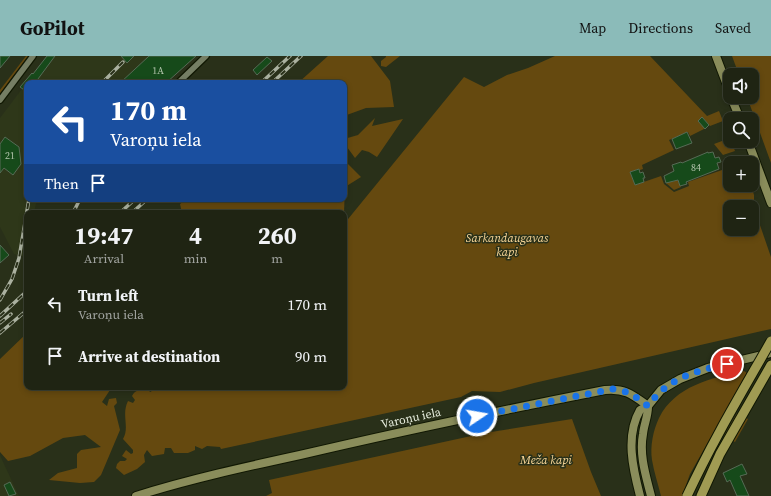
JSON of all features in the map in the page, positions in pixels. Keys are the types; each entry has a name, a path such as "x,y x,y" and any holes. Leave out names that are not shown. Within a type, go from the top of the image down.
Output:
{"main road":[{"path":"688,496 700,468 720,430 771,341"},
{"path":"701,496 720,454 771,365"}],"street":[{"path":"0,100 33,56"},
{"path":"181,80 206,56"},
{"path":"716,56 723,74"},
{"path":"751,148 771,203"},
{"path":"640,496 632,460 632,442 635,423 640,410 648,406 661,390 680,379 708,368 771,353"},
{"name":"Varoņu iela","path":"136,496 210,476 320,450 499,411 605,390 625,391 648,406"},
{"path":"648,406 648,416 642,434 642,452 651,496"}],"shaded area":[{"path":"47,56 196,56 169,80 29,80"},
{"path":"24,86 24,202 36,202 35,210 24,210 24,257 14,254 0,227 0,118"},
{"path":"0,455 4,464 19,496 0,496"}],"green space":[{"path":"26,56 28,56 0,94 0,90"},
{"path":"328,56 371,56 390,81 394,107 366,108 347,115 347,80 301,80"},
{"path":"386,56 400,56 386,67 381,66 381,61"},
{"name":"Sarkandaugavas kapi","path":"555,56 650,56 707,116 719,111 723,121 710,126 702,117 704,129 690,136 688,132 669,140 674,150 642,165 643,169 630,172 635,185 661,176 664,184 674,192 689,186 688,182 722,170 723,167 723,192 753,192 754,200 723,200 723,236 759,236 759,222 771,257 771,329 500,392 472,391 461,397 221,449 220,447 207,446 202,449 195,446 195,450 188,453 174,453 171,448 165,448 164,454 152,456 147,450 144,455 145,462 137,469 124,475 116,468 120,461 125,461 127,459 122,456 126,450 131,454 133,453 133,450 123,439 126,430 125,411 128,401 133,403 135,400 132,396 138,390 146,390 151,392 152,390 347,390 347,220 464,77 484,87 507,75 528,68"},
{"path":"732,56 771,56 771,163 759,130 759,112 752,112 750,104 759,104 759,68 736,68"},
{"path":"375,118 372,126 403,119 377,157 362,150 355,158 347,147 347,138 358,135"},
{"path":"723,141 723,148 734,148 735,151 723,155 714,144"},
{"path":"347,163 361,177 347,186"},
{"path":"678,180 681,187 674,190 666,183 670,181"},
{"path":"183,202 344,202 344,210 181,210 180,204"},
{"path":"24,336 24,390 110,390 102,402 107,406 109,399 116,398 117,403 114,406 120,430 101,475 94,482 80,483 49,480 58,473 77,468 77,454 81,450 101,447 85,435 63,438 30,456 8,461 0,452 0,359"},
{"path":"744,371 747,373 690,474 682,496 661,496 651,455 651,449 655,428 666,407 674,398 695,385"},
{"path":"737,413 748,419 735,442 724,436"},
{"name":"Meža kapi","path":"572,419 601,496 266,496 272,493 269,480 485,433"}],"building":[{"path":"0,56 10,56 0,68"},
{"path":"47,56 55,56 37,80 26,80 32,73 33,74"},
{"path":"121,56 134,56 127,63"},
{"path":"149,56 196,56 169,80 123,80"},
{"path":"267,57 272,61 257,75 253,70"},
{"path":"24,82 24,90 20,87"},
{"path":"702,117 709,125 705,129 698,121"},
{"path":"687,132 692,143 676,149 672,139"},
{"path":"5,137 19,147 21,164 13,175 4,168 0,173 0,144"},
{"path":"708,152 713,152 715,158 719,157 721,162 717,163 719,169 686,182 687,184 680,186 678,180 666,183 664,176 674,171 672,165 682,163"},
{"path":"639,169 640,173 643,172 645,178 643,178 644,182 635,185 630,172"},
{"path":"0,245 9,255 0,263"},
{"path":"742,464 747,474 740,476 749,496 737,496 730,480 727,482 723,473"},
{"path":"10,482 16,494 9,496 4,485"}],"railway":[{"path":"264,80 290,56"},
{"path":"275,80 301,56"},
{"path":"105,80 123,62"},
{"path":"27,210 28,202"},
{"path":"74,210 78,202"},
{"path":"123,210 132,202"},
{"path":"135,210 144,202"},
{"path":"0,300 12,279 19,258 24,228"},
{"path":"0,316 24,294"},
{"path":"0,333 24,313"},
{"path":"0,323 11,314"}],"route":[{"path":"477,416 613,389 630,393 648,406 661,390 680,379 708,368 727,364"}]}
